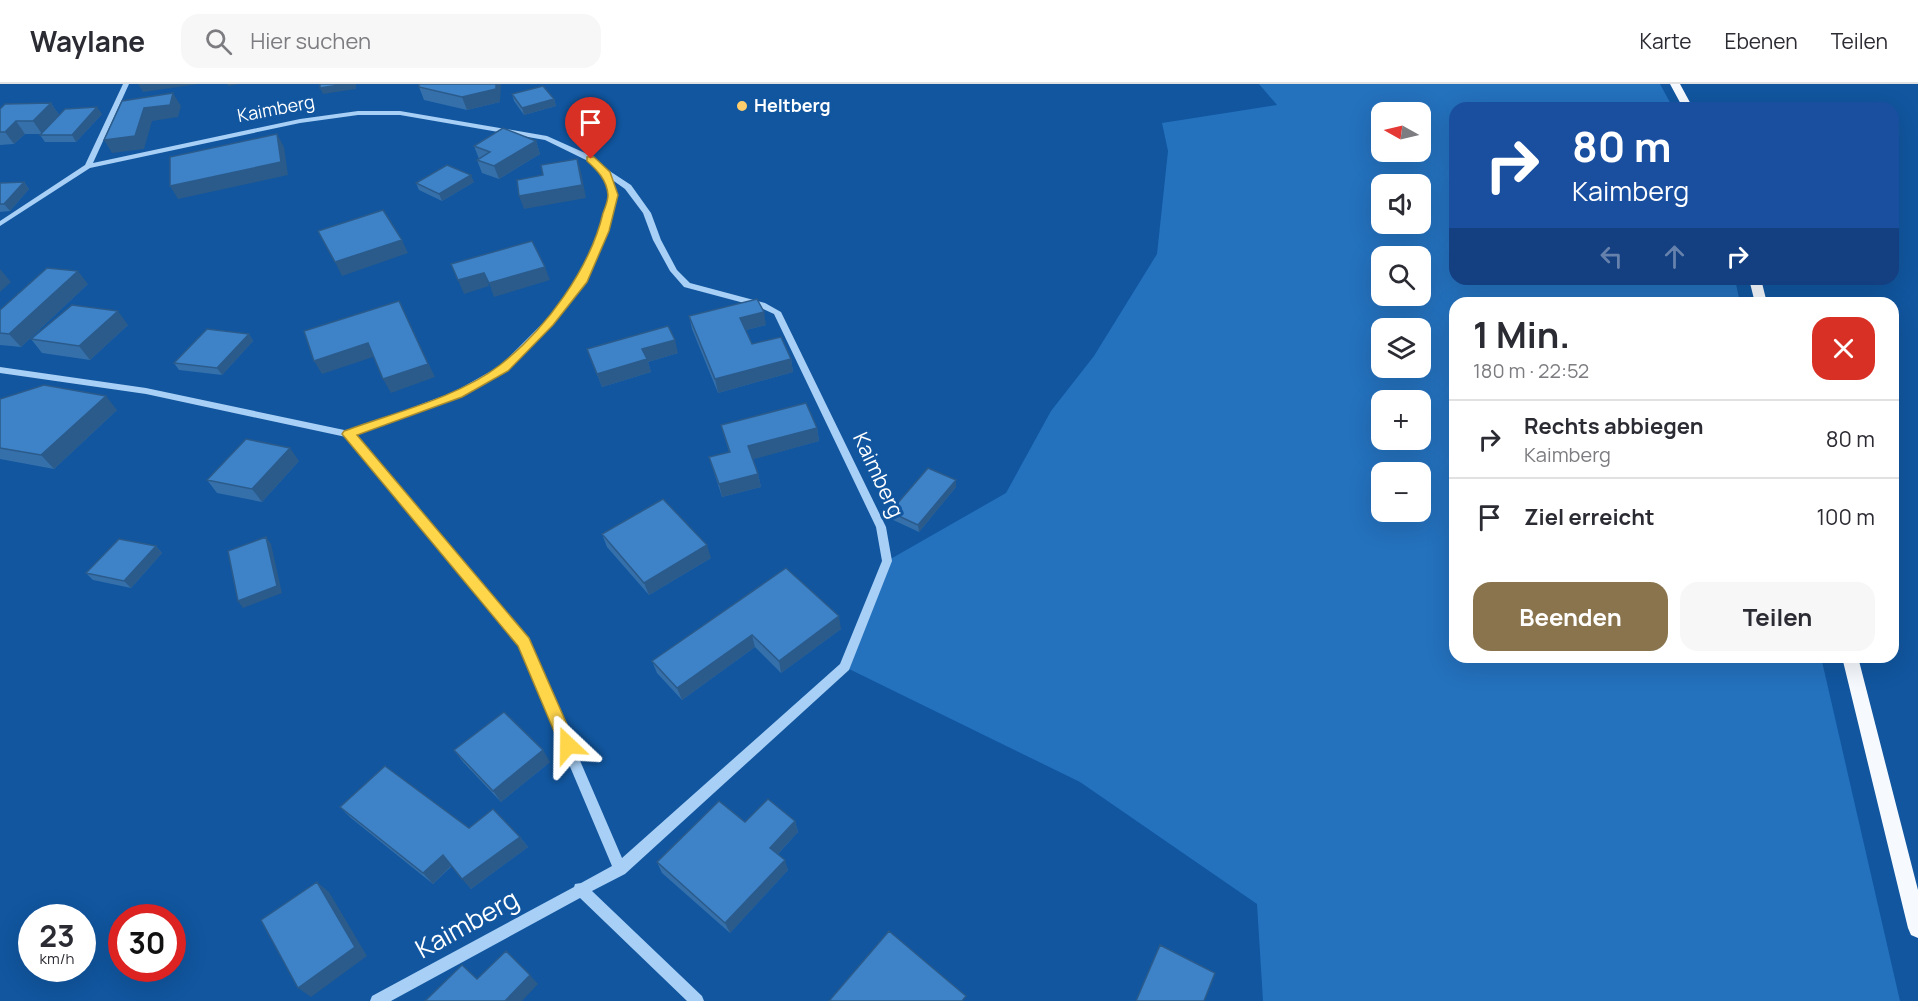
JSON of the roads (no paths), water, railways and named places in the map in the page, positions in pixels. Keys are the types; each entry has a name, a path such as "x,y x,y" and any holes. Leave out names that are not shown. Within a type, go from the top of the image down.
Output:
{"main road":[{"path":"1675,84 1685,102"},
{"path":"1852,663 1918,928"}],"street":[{"path":"88,166 126,84"},
{"name":"Kaimberg","path":"0,224 88,166 300,121 358,113 400,113 547,138 591,159 605,172 628,187 647,213 668,261 687,285 762,305 777,312 880,527 887,561 845,667 620,869 377,1001"},
{"path":"0,370 146,391 349,434 458,394 503,368 519,353 549,322 581,282 604,231 613,195 605,172"},
{"path":"349,434 524,643 620,869"},
{"path":"580,889 697,1001"}],"place":[{"name":"Heltberg","path":"742,106"}]}
